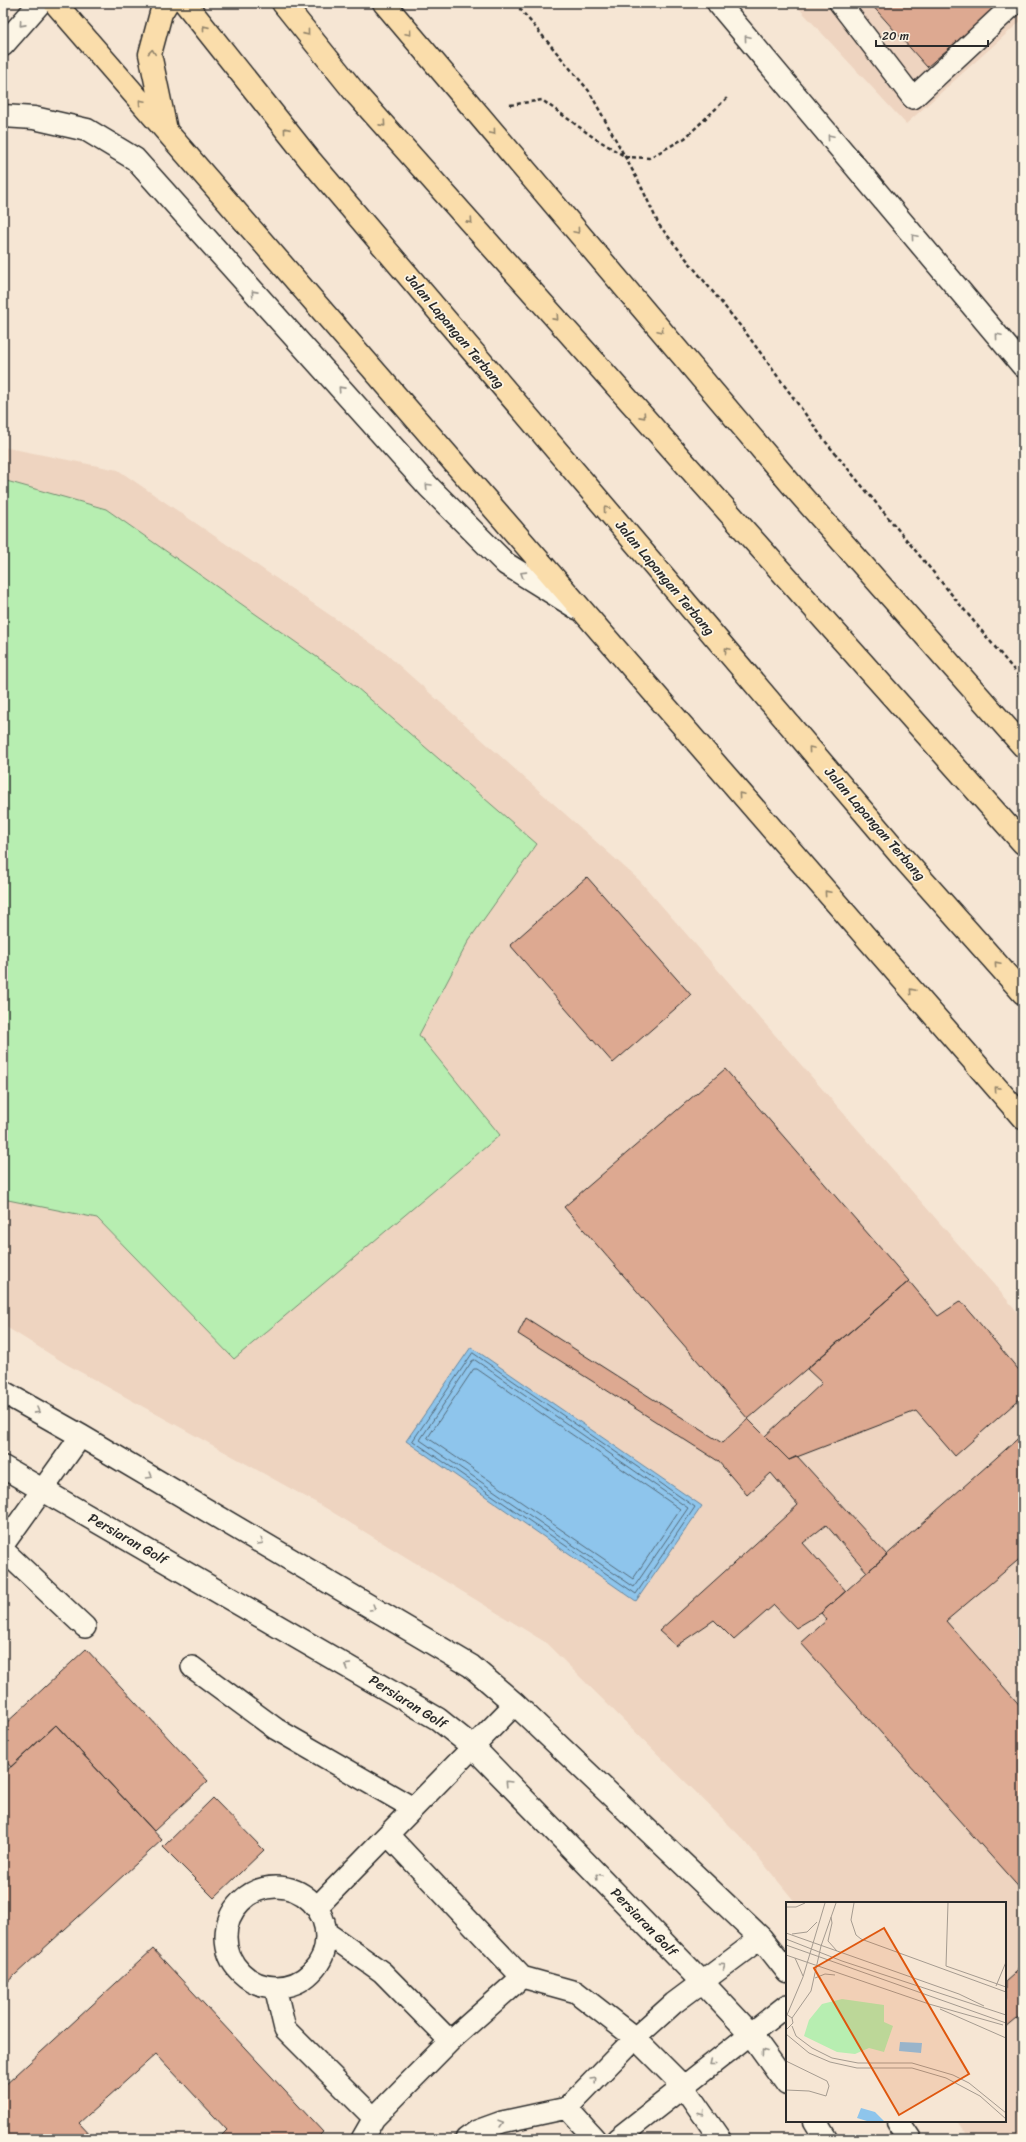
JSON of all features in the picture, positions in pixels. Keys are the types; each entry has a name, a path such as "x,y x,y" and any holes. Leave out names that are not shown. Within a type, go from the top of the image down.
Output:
{"main road":[{"path":"55,3 1023,1118"},
{"path":"166,131 150,54 161,13 167,3"},
{"name":"Jalan Lapangan Terbang","path":"185,3 310,160 902,857 1023,993"},
{"path":"283,3 357,95 1023,843"},
{"path":"384,3 791,484 1023,746"}],"street":[{"path":"3,45 40,3"},
{"path":"718,3 1023,366"},
{"path":"3,116 34,118 87,130 135,160 429,487 506,564 580,609"},
{"path":"3,1392 82,1436 471,1666 515,1704 761,1938 786,1969"},
{"name":"Persiaran Golf","path":"3,1467 438,1719 473,1747 702,1982 750,2034 786,2083"},
{"path":"816,2122 826,2139"},
{"path":"899,2122 910,2139"}],"lane":[{"path":"840,3 913,98 1015,3"},
{"path":"3,1545 82,1436"},
{"path":"3,1550 85,1627"},
{"path":"192,1667 276,1729 413,1808"},
{"path":"317,1907 515,1704"},
{"path":"388,1835 522,1977 576,1992 634,2038 683,2086 720,2139"},
{"path":"267,1887 288,1888 317,1907 327,1933 324,1954 313,1972 296,1983 275,1987 254,1982 238,1970 228,1951 225,1930 233,1910 247,1895 267,1887"},
{"path":"327,1933 382,1972 450,2041"},
{"path":"466,2139 477,2131 502,2122 568,2108 634,2038 674,2002 761,1938"},
{"path":"362,2139 374,2118 450,2041 522,1977"},
{"path":"275,1987 285,2029 374,2118"},
{"path":"617,2139 786,2006"},
{"path":"568,2108 595,2139"}],"path":[{"path":"515,3 589,91 626,157 658,226 746,334 825,441 1023,681"},
{"path":"474,110 542,100 593,137 626,157 649,158 679,141 727,98"}],"shaded area":[{"path":"794,3 1023,3 1023,19 906,124"},
{"path":"3,447 118,470 384,652 639,880 1023,1318 1023,2139 970,2139 959,2122 1006,2122 1006,1902 795,1902 744,1840 545,1642 324,1507 66,1364 3,1325"}],"green space":[{"path":"3,480 106,509 341,674 537,844 469,940 419,1035 500,1135 234,1359 97,1218 3,1199"}],"water":[{"path":"471,1347 702,1506 636,1601 406,1441"}],"building":[{"path":"870,3 1002,3 927,67"},
{"path":"587,877 691,995 613,1063 510,945"},
{"path":"725,1069 909,1281 748,1419 564,1207"},
{"path":"909,1281 938,1316 961,1301 1023,1375 1023,1396 955,1456 916,1411 789,1460 765,1436 822,1383 807,1369"},
{"path":"526,1318 722,1443 748,1419 789,1460 797,1456 887,1555 867,1572 826,1525 803,1543 846,1591 821,1613 796,1628 774,1605 734,1640 714,1620 676,1646 659,1631 798,1505 771,1473 747,1495 718,1461 518,1334"},
{"path":"1023,1434 1023,1556 946,1621 1023,1709 1023,1892 801,1643 827,1620 821,1613"},
{"path":"86,1649 208,1781 154,1831 56,1725 11,1767 3,1758 3,1726"},
{"path":"56,1725 162,1840 3,1986 3,1774"},
{"path":"213,1798 264,1850 214,1898 163,1847"},
{"path":"153,1949 323,2132 316,2139 218,2139 227,2130 156,2054 79,2123 94,2139 3,2139 3,2087"},
{"path":"1023,1965 1023,2014 1006,2028 1006,1980"}]}
